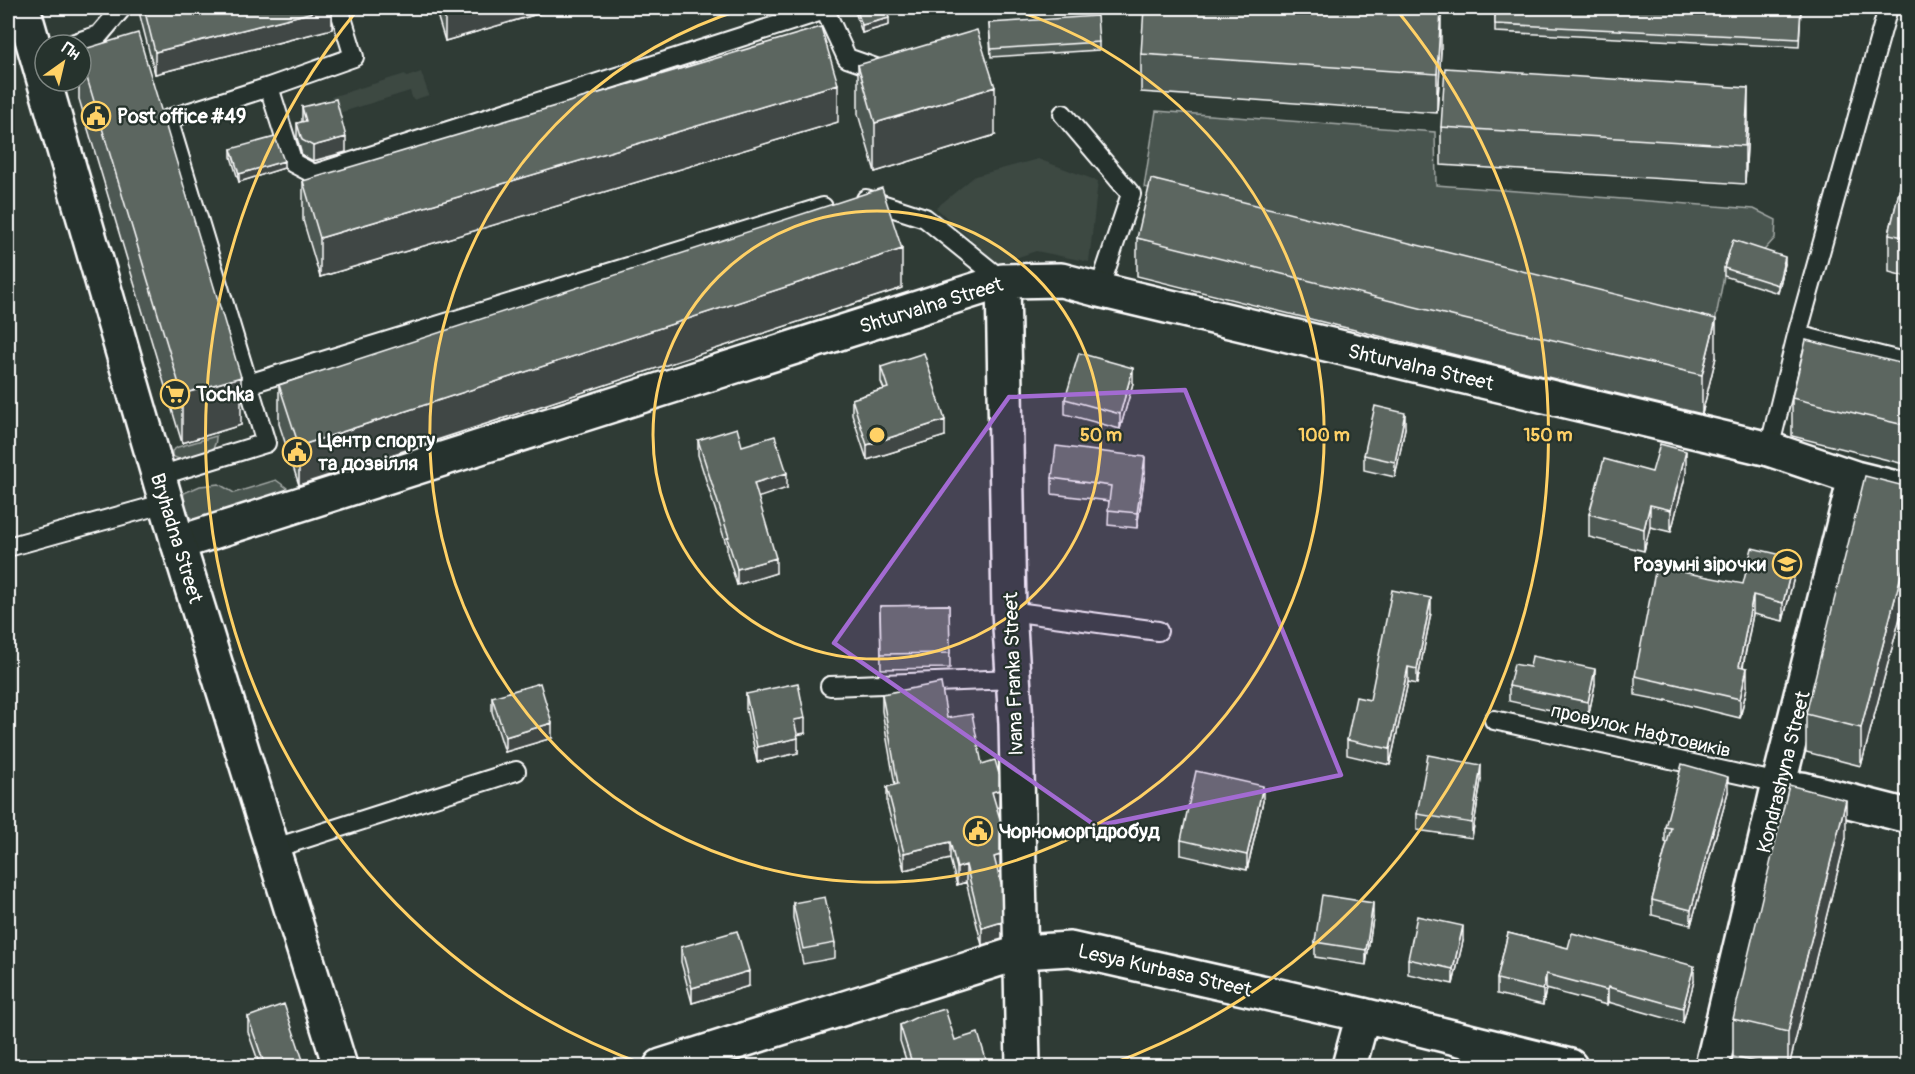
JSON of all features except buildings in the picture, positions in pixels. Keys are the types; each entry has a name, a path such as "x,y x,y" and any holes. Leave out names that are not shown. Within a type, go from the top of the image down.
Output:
{"street":[{"name":"Bryhadna Street","path":"23,8 33,34"},
{"name":"Bryhadna Street","path":"52,93 162,490 340,1066"},
{"name":"Shturvalna Street","path":"178,543 1003,281 1061,280 1769,449 1855,478 1908,491"},
{"name":"Ivana Franka Street","path":"1003,281 1009,611 1014,679 1023,1066"},
{"name":"Kondrashyna Street","path":"1712,1066 1855,478"},
{"path":"1779,783 1908,816"},
{"name":"Lesya Kurbasa Street","path":"661,1066 724,1057 1022,952 1070,949 1363,1015 1570,1066"},
{"path":"1349,1066 1363,1015"}],"lane":[{"path":"93,37 99,35 122,8"},
{"path":"8,547 162,490 266,443 168,119 354,57 339,8"},
{"path":"1769,449 1797,335 1888,8"},
{"path":"269,87 293,163 314,174 825,9 848,58 892,74 903,73"},
{"path":"1063,114 1131,194 1099,290"},
{"path":"248,384 858,196 925,218 1003,281"},
{"path":"1797,335 1908,363"},
{"path":"1009,611 1158,632"},
{"path":"830,687 1014,679"},
{"name":"провулок Нафтовиків","path":"1494,720 1779,783"},
{"path":"272,849 516,771"}],"highlighted area":[{"path":"1185,390 1341,775 1096,826 834,643 1009,397"}],"shaded area":[{"path":"421,72 429,95 413,100 410,91 336,114 331,97 405,74 407,77"},
{"path":"1156,111 1435,132 1436,185 1754,209 1776,220 1775,238 1759,256 1733,248 1724,276 1714,327 1144,187"},
{"path":"1038,159 1098,181 1089,262 1036,251 998,264 936,208 975,176"},
{"path":"216,436 214,447 207,455 186,461 172,456 172,451 178,447"},
{"path":"276,480 287,488 284,505 216,513 209,522 191,518 184,512 184,493 200,486 219,484 234,493"}],"place":[{"name":"Post office #49","path":"96,116"},
{"name":"Tochka","path":"175,394"},
{"name":"Центр спорту та дозвілля","path":"297,452"},
{"name":"Розумні зірочки","path":"1787,564"},
{"name":"Чорноморгідробуд","path":"978,831"}]}
